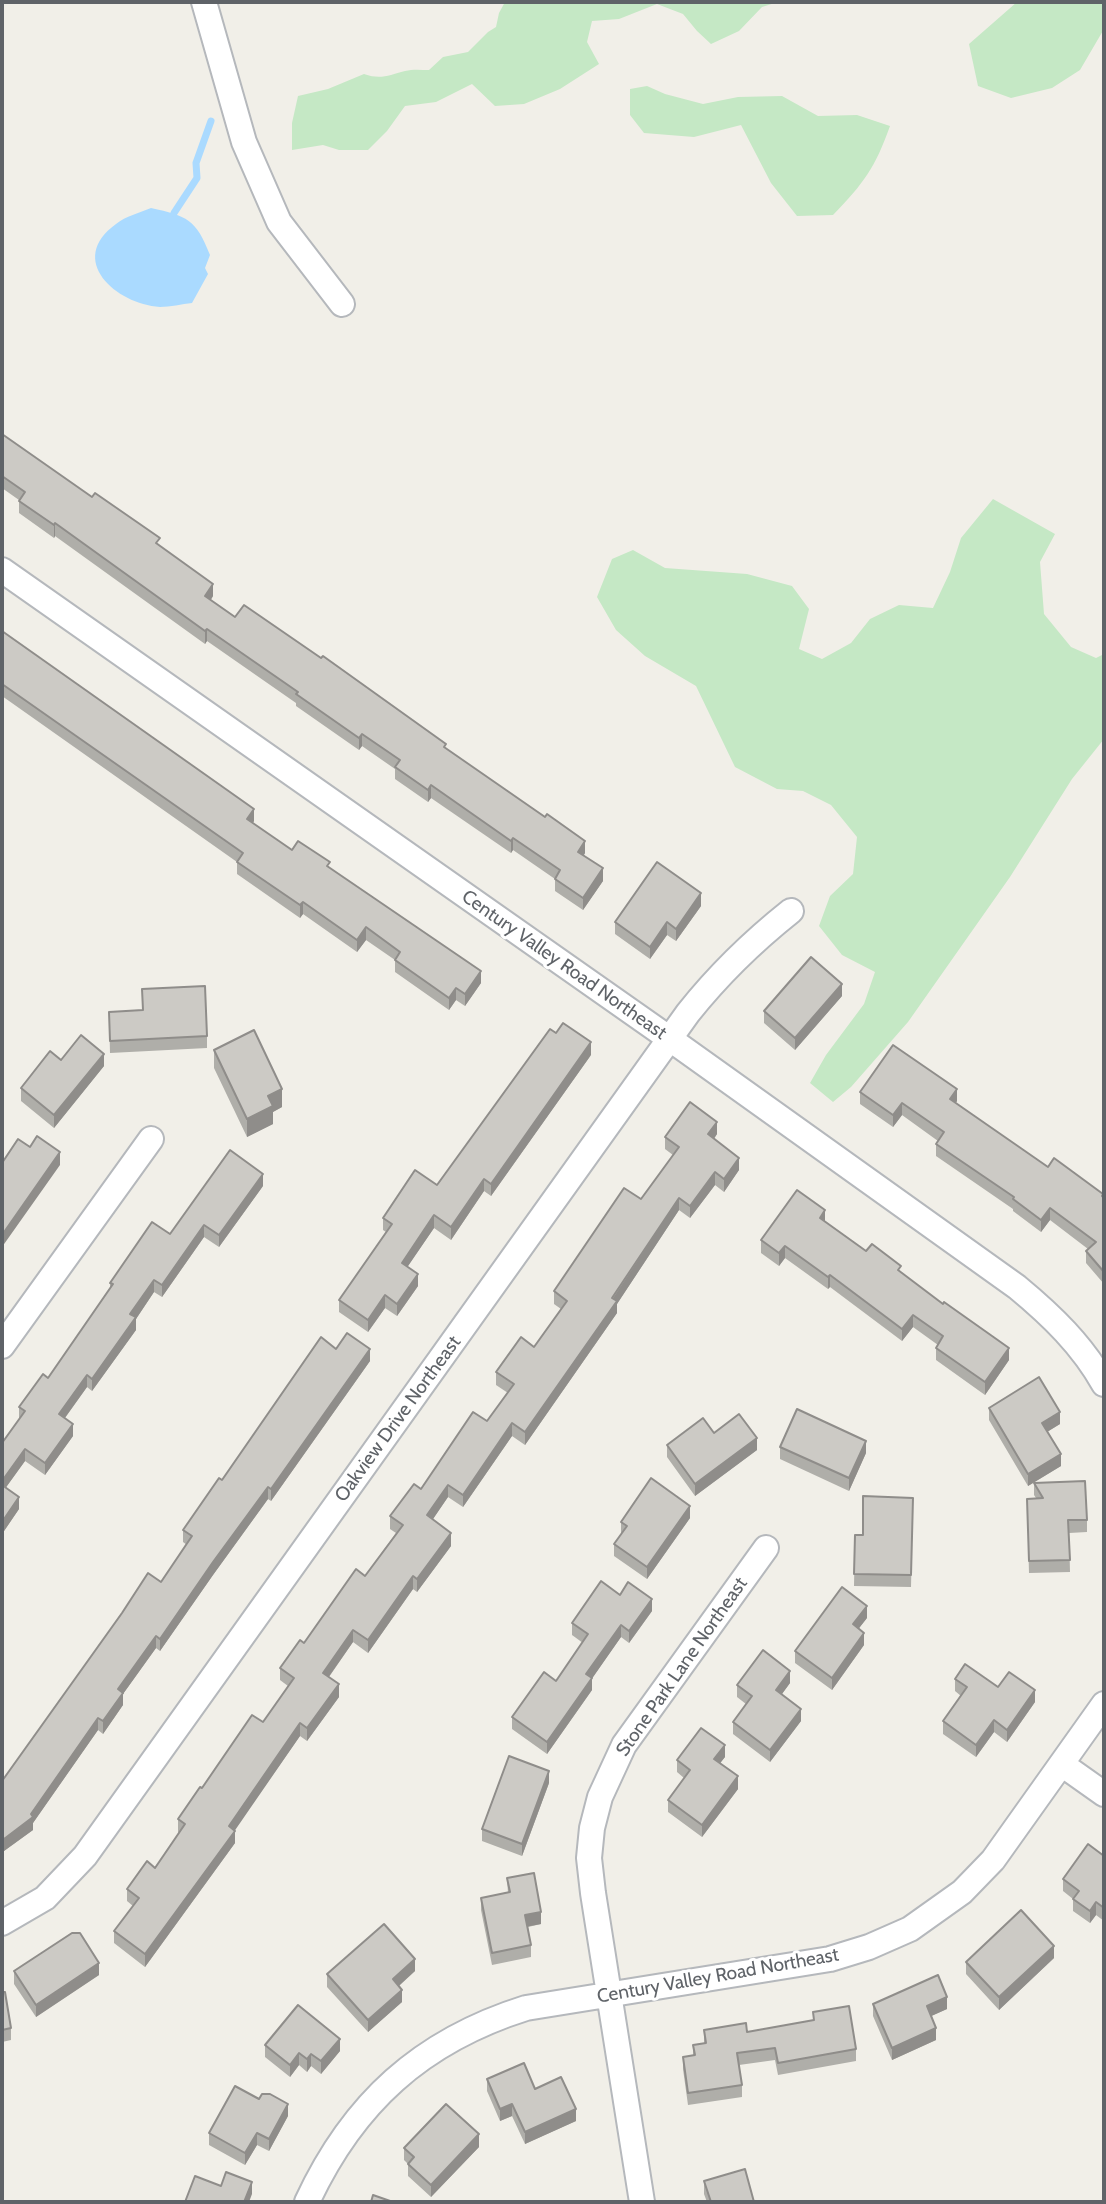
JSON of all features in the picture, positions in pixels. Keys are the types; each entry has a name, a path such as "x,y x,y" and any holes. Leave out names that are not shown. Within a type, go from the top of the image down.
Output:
{"street":[{"path":"204,2 244,142 279,222 342,304"},
{"name":"Century Valley Road Northeast","path":"2,570 670,1039 1017,1287 1070,1334 1104,1384"},
{"name":"Oakview Drive Northeast","path":"2,1923 45,1898 85,1856 712,982 791,911"},
{"path":"2,1346 151,1139"},
{"name":"Stone Park Lane Northeast","path":"642,2202 589,1858 592,1828 600,1797 624,1745 766,1548"},
{"name":"Century Valley Road Northeast","path":"307,2202 326,2164 370,2105 426,2053 463,2032 526,2008 830,1959 869,1947 910,1929 962,1892 993,1860 1104,1704"},
{"path":"1063,1765 1104,1794"}],"green space":[{"path":"505,2 778,2 762,7 739,31 711,44 683,14 657,4 619,19 592,21 587,42 599,64 560,89 524,104 495,106 472,84 436,102 405,106 387,131 368,150 339,150 323,145 292,150 292,123 298,96 328,89 364,74 380,77 408,70 429,70 443,57 468,52 496,27"},
{"path":"1017,2 1104,2 1104,29 1080,70 1052,88 1011,98 978,86 969,44"},
{"path":"647,86 665,94 703,104 738,97 782,96 818,116 857,115 890,126 867,174 833,215 797,216 771,183 741,125 694,137 644,133 630,115 630,89"},
{"path":"993,499 1055,534 1040,562 1044,614 1071,647 1096,658 1104,654 1104,739 1072,779 1010,877 908,1022 851,1087 833,1102 810,1083 826,1055 864,1004 875,972 842,955 819,926 830,896 853,874 857,837 831,805 803,791 777,789 735,767 696,686 645,656 616,630 597,597 612,559 633,550 665,568 747,574 792,586 809,609 799,649 822,659 851,643 870,619 899,605 933,608 950,572 961,538"}],"water":[{"path":"151,208 189,221 205,243 210,255 205,268 208,274 192,303 160,307 143,304 114,289 103,278 96,265 96,252 102,238 120,221"}],"building":[{"path":"2,434 92,497 95,493 160,538 156,543 213,584 205,596 235,617 244,605 321,658 323,656 446,744 444,747 545,817 547,814 585,841 578,852 603,868 583,898 555,879 560,870 513,838 511,841 431,785 428,790 395,767 400,760 362,734 359,738 296,694 298,692 207,629 205,631 55,523 54,525 19,501 25,492 2,476"},
{"path":"2,631 254,809 247,819 292,850 298,841 330,862 327,866 481,971 465,994 456,988 449,998 395,960 400,952 366,927 357,940 303,902 300,905 237,862 243,853 2,684"},
{"path":"657,862 701,893 676,929 667,922 650,947 615,922"},
{"path":"811,957 842,984 795,1038 764,1011"},
{"path":"205,986 207,1036 110,1041 109,1012 143,1010 142,989"},
{"path":"563,1023 591,1042 491,1184 484,1179 451,1227 434,1215 402,1263 418,1274 397,1304 385,1295 368,1320 339,1300 392,1224 383,1218 415,1170 437,1185 550,1029 556,1033"},
{"path":"254,1030 282,1089 268,1096 273,1106 247,1119 214,1050"},
{"path":"81,1035 104,1054 54,1115 21,1088 50,1051 61,1060"},
{"path":"893,1045 957,1089 950,1099 1048,1167 1054,1158 1103,1194 1104,1272 1086,1251 1096,1242 1050,1208 1041,1220 1013,1199 1014,1197 936,1144 944,1132 902,1103 893,1115 860,1092"},
{"path":"690,1102 717,1122 708,1134 739,1158 724,1179 715,1172 690,1206 679,1198 612,1298 617,1301 525,1432 512,1423 463,1495 448,1485 427,1515 451,1533 417,1579 413,1576 368,1640 353,1630 323,1673 339,1684 307,1728 300,1723 229,1826 235,1831 145,1954 114,1931 139,1898 127,1889 147,1861 155,1868 185,1824 178,1819 252,1715 263,1722 294,1678 280,1668 300,1640 304,1643 356,1569 365,1576 403,1525 390,1516 414,1484 421,1489 473,1412 487,1421 514,1384 496,1372 521,1337 534,1347 567,1301 554,1291 624,1188 641,1199 679,1147 665,1137"},
{"path":"37,1136 60,1152 2,1235 2,1163 18,1139 30,1147"},
{"path":"230,1150 263,1174 219,1235 204,1225 162,1285 154,1280 130,1314 136,1317 92,1379 87,1375 59,1414 73,1424 45,1463 25,1449 2,1481 2,1443 25,1411 19,1407 43,1374 48,1378 152,1222 170,1234"},
{"path":"797,1190 825,1210 820,1218 866,1251 872,1244 901,1266 898,1270 1009,1348 985,1382 936,1348 943,1336 913,1315 902,1329 830,1275 828,1277 785,1246 779,1253 761,1240"},
{"path":"347,1333 370,1349 271,1489 268,1487 213,1562 160,1639 156,1636 118,1689 123,1693 103,1721 98,1718 31,1814 33,1817 4,1839 2,1781 148,1573 161,1582 192,1536 183,1530 219,1478 222,1480 321,1337 336,1349"},
{"path":"1039,1377 1060,1412 1042,1423 1061,1454 1028,1474 989,1408"},
{"path":"797,1409 866,1441 849,1478 780,1447"},
{"path":"739,1414 757,1438 695,1484 667,1445 703,1418 714,1433"},
{"path":"651,1478 690,1506 647,1567 614,1544 627,1526 621,1522"},
{"path":"1085,1481 1087,1520 1068,1520 1070,1560 1029,1561 1027,1499 1043,1498 1034,1483"},
{"path":"2,1485 19,1497 2,1522"},
{"path":"863,1496 913,1498 911,1575 854,1574 855,1535 863,1535"},
{"path":"601,1581 620,1595 628,1582 652,1599 629,1631 621,1625 586,1674 592,1678 547,1742 512,1717 544,1672 556,1681 588,1634 572,1623"},
{"path":"842,1587 867,1606 853,1624 864,1633 832,1678 795,1651"},
{"path":"763,1650 790,1671 776,1690 801,1709 770,1750 733,1722 752,1696 737,1685"},
{"path":"965,1664 998,1687 1009,1672 1035,1690 1007,1730 994,1720 976,1745 943,1721 967,1687 955,1679"},
{"path":"701,1728 725,1745 714,1759 738,1776 702,1825 668,1800 690,1770 677,1760"},
{"path":"509,1756 549,1771 522,1844 482,1829"},
{"path":"1088,1844 1104,1856 1104,1908 1096,1902 1090,1911 1073,1899 1079,1891 1063,1879"},
{"path":"534,1873 541,1912 525,1915 531,1945 492,1953 481,1898 510,1892 507,1878"},
{"path":"1021,1910 1054,1946 999,1997 966,1962"},
{"path":"384,1924 415,1959 393,1979 402,1990 368,2020 327,1974"},
{"path":"72,1933 80,1933 99,1963 36,2005 14,1971"},
{"path":"938,1975 947,1997 927,2006 936,2028 892,2048 873,2004"},
{"path":"2,1992 5,1992 11,2028 2,2030"},
{"path":"298,2005 340,2039 321,2061 311,2054 307,2059 299,2053 290,2065 265,2045"},
{"path":"849,2006 856,2049 778,2063 775,2048 737,2053 742,2085 688,2093 683,2057 695,2055 693,2045 706,2043 704,2030 746,2023 747,2032 814,2020 813,2012"},
{"path":"524,2063 535,2089 561,2077 576,2109 525,2132 512,2104 500,2109 487,2079"},
{"path":"235,2086 259,2099 262,2094 270,2094 288,2104 269,2139 257,2133 245,2153 209,2133"},
{"path":"446,2104 479,2134 431,2185 408,2164 414,2157 404,2148"},
{"path":"745,2169 754,2202 711,2202 704,2181"},
{"path":"226,2172 252,2182 244,2202 185,2202 195,2176 221,2186"},
{"path":"373,2195 393,2202 371,2202"}],"waterway":[{"path":"174,213 197,178 196,163 211,121"}]}
